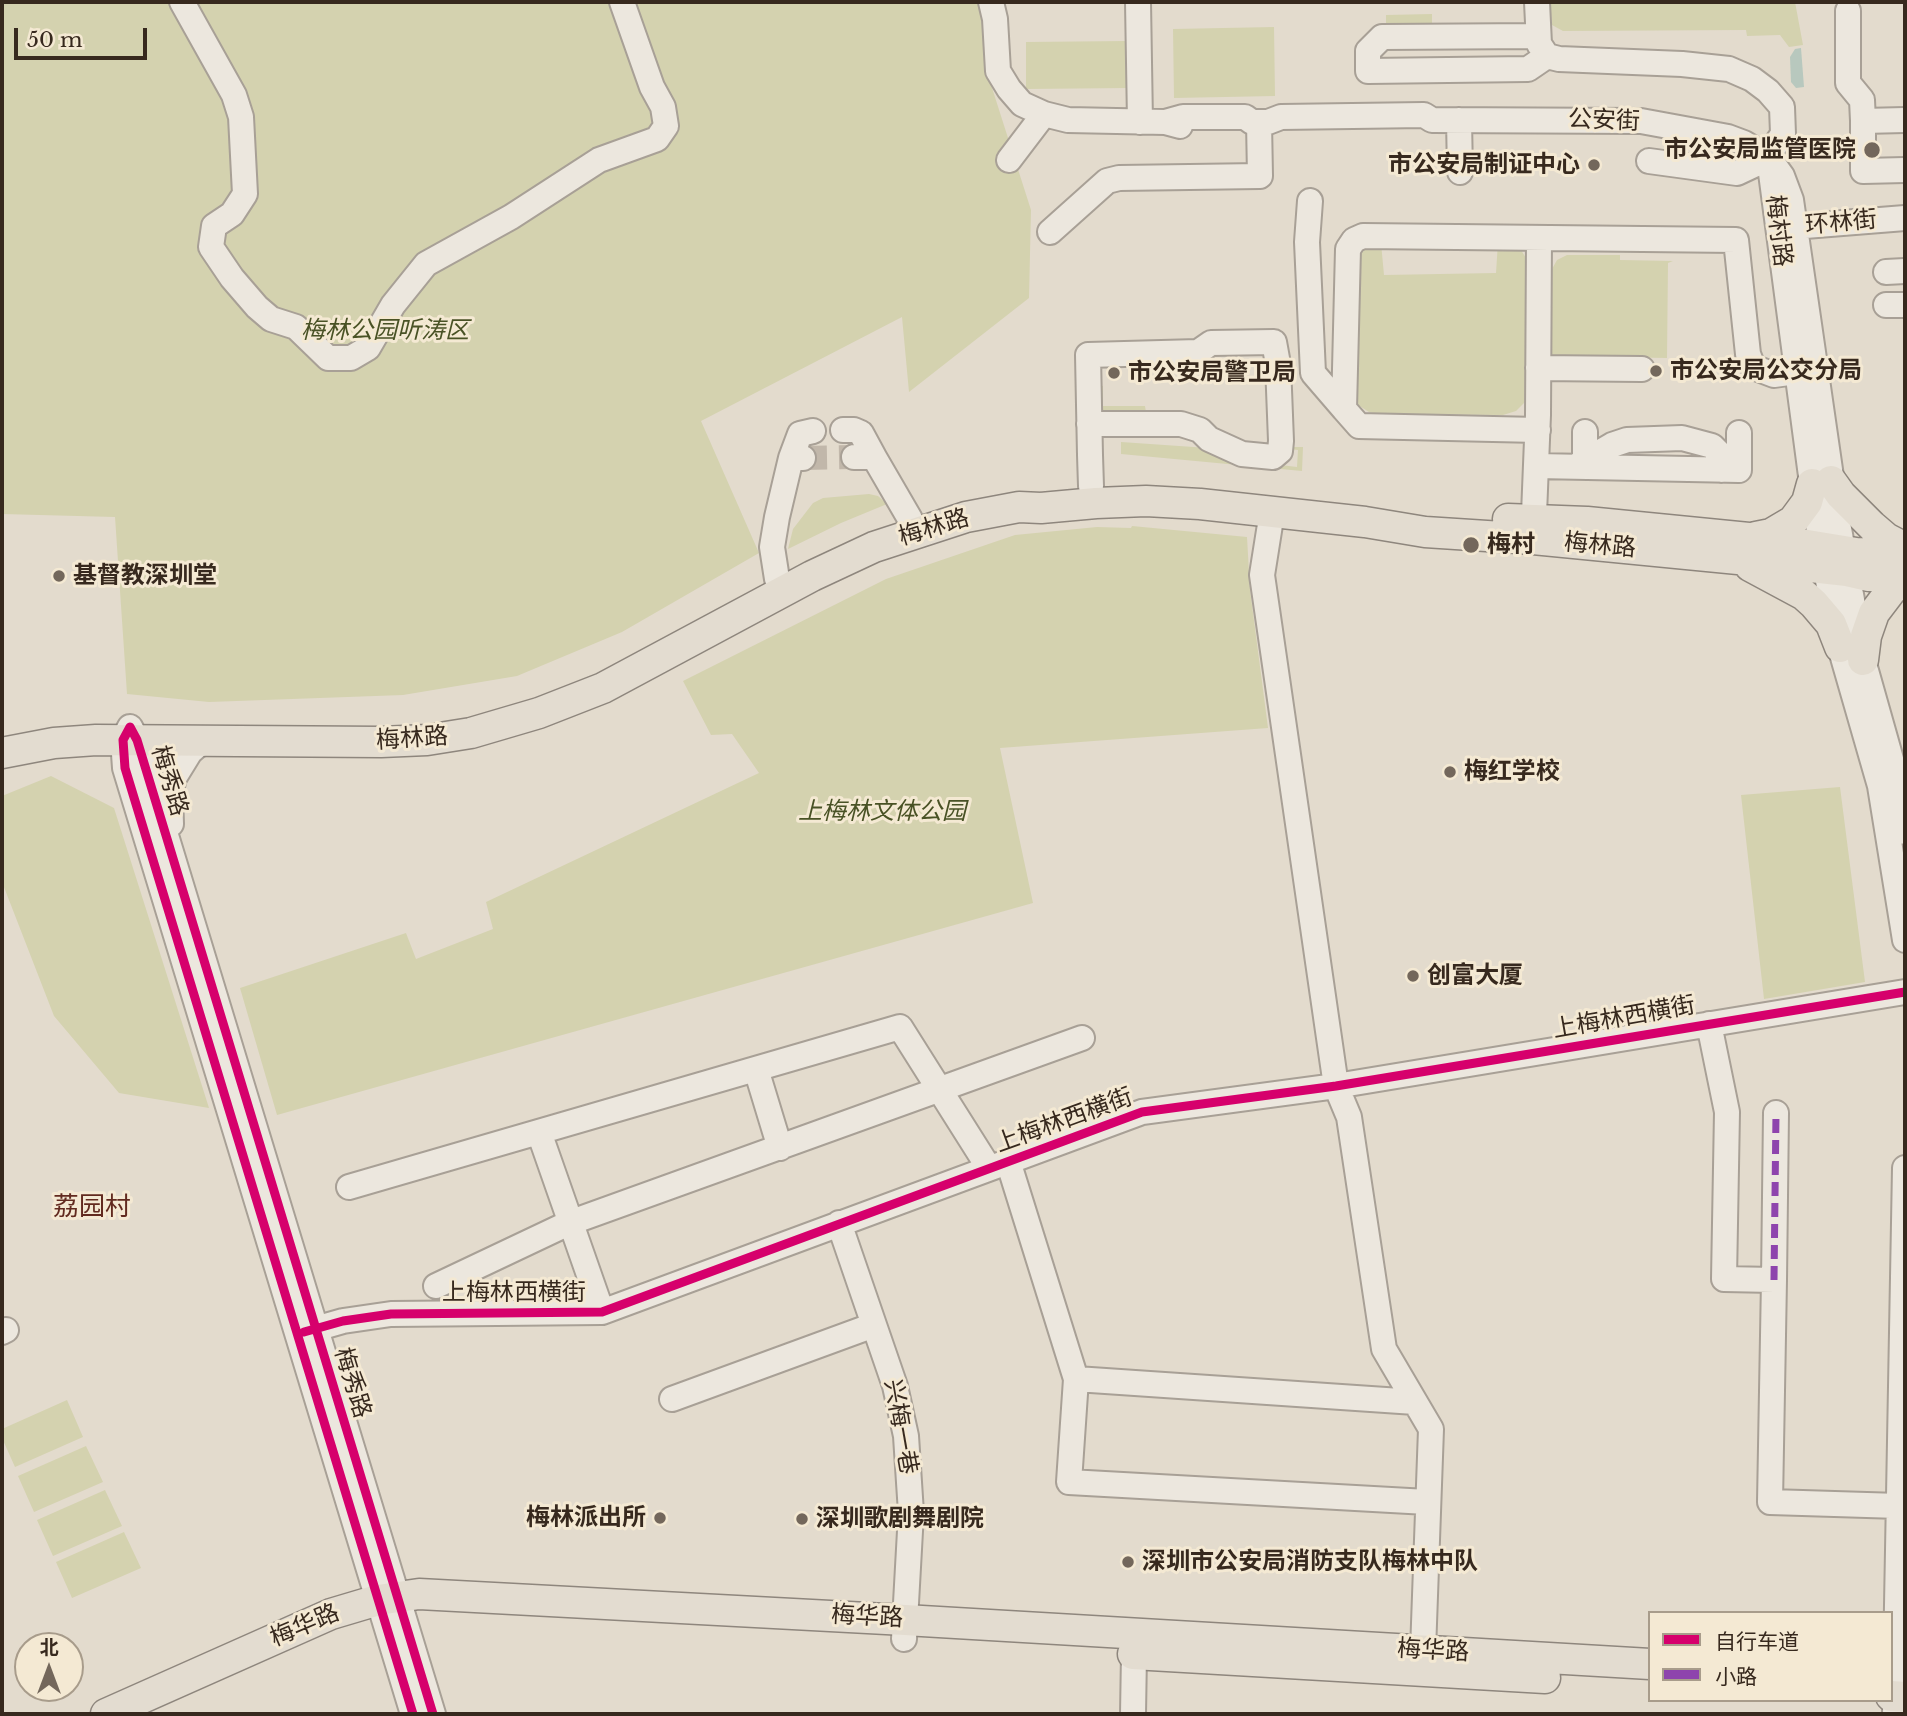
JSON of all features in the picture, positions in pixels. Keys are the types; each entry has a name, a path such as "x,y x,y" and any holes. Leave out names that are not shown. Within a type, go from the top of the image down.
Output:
{"main road":[{"path":"1905,548 1886,538 1841,495 1822,482 1793,521 1741,548 1814,604 1852,654 1866,636 1874,613 1893,588 1905,583"},
{"name":"梅林路","path":"2,753 69,741 130,736 385,728 447,722 508,710 555,694 600,674 837,549 910,519 949,507 1033,490 1091,486 1202,488 1534,529 1835,559 1866,554 1905,554"},
{"name":"梅林路","path":"2,738 68,728 130,736 209,741 405,741 449,737 494,727 603,688 812,576 874,547 927,528 1019,506 1041,508 1146,502 1200,504 1365,522 1425,532 1534,529"},
{"name":"梅林路","path":"1835,559 1870,576 1905,576"},
{"name":"梅华路","path":"155,1714 390,1607 430,1594 905,1629 1423,1651 1648,1664"},
{"name":"梅华路","path":"106,1714 317,1620 390,1607"},
{"name":"梅华路","path":"905,1629 1134,1654 1422,1673 1648,1684"}],"street":[{"path":"182,2 234,95 241,117 244,194 232,214 214,226 211,247 232,278 257,307 271,320 296,327 328,358 351,358 368,348 393,305 426,264 511,216 599,160 657,139 666,126 663,107 652,87 622,2"},
{"path":"1138,2 1140,122"},
{"path":"1536,2 1542,46 1528,69 1368,71 1368,51 1382,37 1542,46 1559,59 1682,64 1730,69 1752,79 1768,91 1782,107 1783,134 1771,153 1737,173 1649,161"},
{"name":"公安街","path":"995,7 998,71 1009,89 1022,104 1044,114 1068,120 1165,122 1184,127 1245,127 1260,121 1282,127 1423,124 1432,120 1641,121 1728,137 1771,153"},
{"path":"1848,11 1848,83 1862,100 1863,171 1905,170"},
{"path":"1009,160 1044,114"},
{"path":"1459,120 1460,172"},
{"path":"1863,121 1905,120"},
{"path":"1050,232 1107,181 1119,178 1260,176 1260,121"},
{"name":"梅村路","path":"1771,153 1786,227 1822,482 1852,654 1894,784 1905,832"},
{"path":"1310,201 1307,243 1313,373 1359,426 1538,429"},
{"name":"环林街","path":"1786,227 1905,218"},
{"name":"梅村路","path":"1786,227 1796,372 1822,482"},
{"path":"1344,409 1348,249 1354,240 1363,236 1736,240 1748,354 1753,367 1774,375 1796,372"},
{"path":"1534,529 1538,429 1539,238"},
{"path":"1089,425 1181,424 1200,430 1209,439 1241,454 1273,457 1280,451 1281,441 1278,364 1274,342 1211,343 1198,352 1088,355 1089,425 1091,486"},
{"path":"1538,368 1642,369"},
{"path":"844,430 861,433 864,457 910,519"},
{"path":"777,579 772,547 777,517 797,457 800,434 813,431"},
{"path":"1580,464 1585,432"},
{"path":"1537,466 1580,464 1612,445 1627,440 1682,438 1712,446 1720,454 1721,470 1739,470 1739,433"},
{"path":"1272,512 1262,575 1336,1086 1349,1117 1384,1349 1431,1429 1423,1651"},
{"name":"梅秀路","path":"130,736 124,762 132,791 307,1332"},
{"name":"梅秀路","path":"130,736 181,887 307,1332 390,1607 413,1714"},
{"path":"69,741 101,756 123,777 132,791"},
{"path":"181,887 170,820 171,788 187,756 198,745 209,741"},
{"name":"梅村路","path":"1894,784 1905,940"},
{"name":"上梅林西横街","path":"307,1332 366,1317 424,1312 602,1312 1142,1112 1336,1086 1905,992"},
{"path":"1709,1024 1727,1112 1724,1279 1774,1280"},
{"path":"349,1187 900,1027 940,1090 998,1165 1076,1379 1069,1482 1427,1502"},
{"path":"436,1286 569,1223 1082,1038"},
{"path":"756,1069 780,1147"},
{"path":"1776,1113 1770,1502 1899,1506"},
{"path":"538,1132 602,1312"},
{"path":"1897,1690 1905,1168"},
{"name":"兴梅一巷","path":"838,1223 895,1386 909,1462 911,1513 905,1629"},
{"path":"672,1399 874,1325"},
{"path":"1076,1379 1415,1402"},
{"name":"梅秀路","path":"390,1607 433,1714"},
{"path":"1133,1714 1134,1654"}],"green space":[{"name":"梅林公园听涛区","path":"2,2 983,2 986,69 1031,210 1029,298 909,392 902,317 701,421 759,553 622,632 517,676 403,695 209,702 127,694 115,517 2,514"},
{"path":"1550,2 1795,2 1803,45 1789,47 1780,35 1747,36 1746,30 1563,31 1552,25"},
{"path":"1432,14 1432,25 1386,25 1386,15"},
{"path":"1274,27 1275,96 1174,98 1173,29"},
{"path":"1127,41 1128,88 1026,89 1026,42"},
{"path":"1498,242 1521,250 1529,263 1529,393 1524,403 1516,411 1503,415 1378,414 1358,405 1352,395 1357,256 1371,245 1381,243 1384,275 1496,273"},
{"path":"1567,255 1620,255 1620,260 1673,261 1668,263 1667,358 1551,356 1552,269 1557,260"},
{"path":"1098,386 1103,386 1103,406 1145,406 1146,412 1100,412"},
{"path":"1121,442 1208,448 1230,459 1297,467 1298,450 1289,447 1303,447 1302,471 1121,454"},
{"path":"869,494 878,496 887,504 788,549 793,529 813,503 823,498"},
{"name":"上梅林文体公园","path":"1132,526 1247,537 1250,590 1268,728 1000,748 1033,903 277,1115 240,988 406,933 416,959 493,929 486,902 759,773 732,734 711,735 683,681 886,579 1015,535"},
{"path":"51,776 114,808 209,1108 119,1093 54,1016 2,882 2,796"},
{"path":"1840,787 1865,982 1764,999 1741,795"},
{"path":"67,1400 83,1437 15,1467 2,1438 2,1429"},
{"path":"86,1446 103,1482 34,1512 18,1476"},
{"path":"105,1490 122,1526 53,1556 37,1520"},
{"path":"124,1532 141,1568 72,1598 56,1562"}],"shaded area":[{"path":"1801,48 1804,87 1796,88 1791,82 1790,57 1795,49"}],"tunnel":[{"path":"803,458 854,457"}],"marked path":[{"path":"1774,1280 1776,1113"}],"cycle path":[{"path":"413,1714 125,768 123,740 130,727 137,740 433,1714"},
{"path":"304,1332 343,1321 391,1314 602,1312 1142,1112 1336,1086 1905,992"}],"place":[{"name":"市公安局监管医院","path":"1872,150"},
{"name":"市公安局制证中心","path":"1594,165"},
{"name":"市公安局公交分局","path":"1656,371"},
{"name":"市公安局警卫局","path":"1114,373"},
{"name":"梅村","path":"1471,545"},
{"name":"基督教深圳堂","path":"59,576"},
{"name":"梅红学校","path":"1450,772"},
{"name":"创富大厦","path":"1413,976"},
{"name":"梅林派出所","path":"660,1518"},
{"name":"深圳歌剧舞剧院","path":"802,1519"},
{"name":"深圳市公安局消防支队梅林中队","path":"1128,1562"}],"district":[{"name":"荔园村","path":"92,1208"}]}
